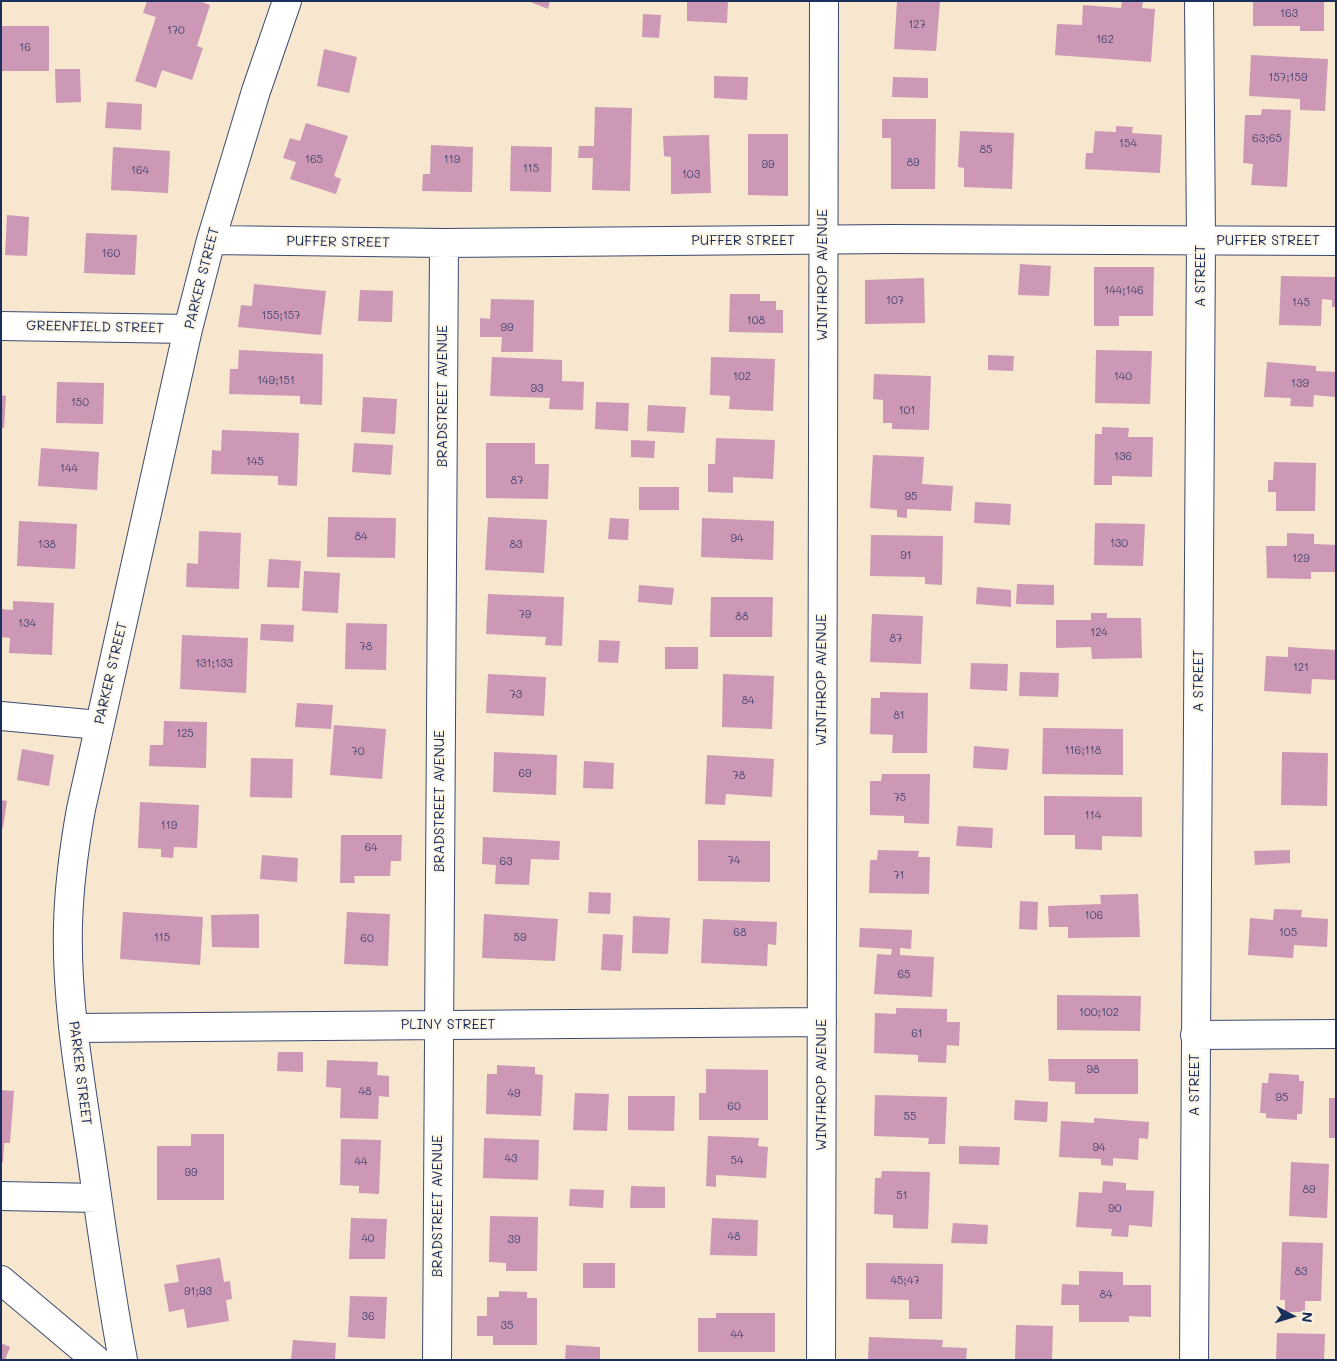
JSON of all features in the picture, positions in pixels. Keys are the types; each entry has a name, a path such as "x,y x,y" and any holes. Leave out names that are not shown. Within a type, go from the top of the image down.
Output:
{"street":[{"name":"PARKER STREET","path":"123,1360 97,1198 69,984 68,926 72,865 80,809 188,329 211,240 256,92 287,1"},
{"name":"WINTHROP AVENUE","path":"821,1360 824,1"},
{"name":"A STREET","path":"1194,1360 1201,241 1199,1"},
{"name":"PUFFER STREET","path":"211,240 444,243 823,240 1336,241"},
{"name":"BRADSTREET AVENUE","path":"438,1360 438,1025 444,243"},
{"name":"GREENFIELD STREET","path":"1,326 188,329"},
{"path":"1,716 99,725"},
{"name":"PLINY STREET","path":"74,1028 822,1022"},
{"path":"1195,1035 1336,1034"},
{"path":"1,1196 97,1198"},
{"path":"1,1280 96,1360"}],"building":[{"path":"147,1 199,1 210,5 197,46 203,48 192,80 162,70 156,88 135,81 156,17 143,13"},
{"path":"528,1 550,1 548,9"},
{"path":"687,1 728,1 727,23 687,21"},
{"path":"897,1 940,1 936,51 894,49"},
{"path":"1122,1 1143,1 1142,8 1155,9 1151,62 1055,55 1057,24 1082,25 1083,5 1121,8"},
{"path":"1253,1 1324,1 1324,31 1300,31 1300,26 1253,26"},
{"path":"643,14 661,15 659,38 642,37"},
{"path":"1,26 49,26 49,71 1,71"},
{"path":"324,49 357,57 349,93 317,86"},
{"path":"1251,55 1328,59 1325,111 1300,110 1300,99 1249,96"},
{"path":"55,69 80,69 81,102 56,103"},
{"path":"714,76 748,77 747,100 714,98"},
{"path":"893,77 928,78 928,98 892,97"},
{"path":"107,102 142,104 141,130 105,128"},
{"path":"595,107 632,108 630,191 592,190 593,158 578,158 579,146 594,146"},
{"path":"1262,109 1291,110 1287,187 1251,185 1253,164 1243,163 1245,115 1261,115"},
{"path":"882,119 936,119 935,189 891,189 891,138 882,138"},
{"path":"306,123 348,136 334,176 341,179 336,194 290,179 296,162 283,158 290,138 300,141"},
{"path":"1116,126 1133,127 1132,133 1162,135 1160,173 1085,169 1086,153 1093,153 1095,131 1116,132"},
{"path":"960,131 1014,133 1012,189 964,187 964,168 958,167"},
{"path":"748,134 788,134 788,196 748,195"},
{"path":"709,135 711,193 671,194 671,157 664,156 663,136"},
{"path":"431,145 473,147 472,192 422,191 423,174 430,174"},
{"path":"511,146 552,147 551,192 510,191"},
{"path":"113,147 170,151 168,193 111,190"},
{"path":"7,215 29,217 27,256 5,255"},
{"path":"86,233 137,235 135,275 84,273"},
{"path":"1020,264 1051,266 1049,296 1018,295"},
{"path":"1094,267 1154,267 1153,316 1119,316 1119,326 1094,326"},
{"path":"1281,276 1336,277 1336,307 1332,307 1332,300 1322,299 1321,326 1279,325"},
{"path":"924,278 925,323 865,324 865,280"},
{"path":"254,284 326,291 321,335 238,327 241,305 252,306"},
{"path":"360,290 393,291 392,322 358,321"},
{"path":"730,294 760,294 760,301 776,301 776,310 783,310 783,333 729,332"},
{"path":"491,299 534,300 533,352 501,352 502,337 480,337 480,318 490,319"},
{"path":"239,350 323,354 322,405 300,404 300,396 229,394 230,369 238,369"},
{"path":"1096,350 1152,351 1150,404 1095,403"},
{"path":"988,355 1014,356 1013,371 988,370"},
{"path":"492,357 562,360 562,381 584,382 583,410 549,409 550,398 490,396"},
{"path":"711,357 775,359 773,411 729,409 730,396 710,395"},
{"path":"1267,362 1316,366 1316,371 1336,372 1336,397 1314,395 1313,407 1290,406 1291,398 1264,397"},
{"path":"874,374 931,376 929,430 892,429 892,423 883,423 883,400 873,399"},
{"path":"57,382 104,383 103,424 56,423"},
{"path":"1,395 6,396 4,428 1,428"},
{"path":"363,397 397,399 395,434 361,432"},
{"path":"596,402 629,403 628,431 595,429"},
{"path":"648,405 686,407 684,433 647,431"},
{"path":"1102,427 1129,428 1128,437 1153,437 1152,477 1112,476 1112,485 1094,485 1095,434 1102,434"},
{"path":"222,430 299,433 297,486 278,485 278,476 211,474 212,450 221,451"},
{"path":"716,438 775,440 773,479 733,477 733,493 708,492 708,464 715,464"},
{"path":"631,440 655,441 654,458 631,457"},
{"path":"354,443 393,445 391,475 352,472"},
{"path":"486,443 535,443 535,464 549,464 548,499 486,498"},
{"path":"41,448 99,452 97,490 38,486"},
{"path":"873,455 924,457 922,484 953,486 951,511 907,509 907,518 897,517 897,510 870,508"},
{"path":"1274,462 1316,463 1315,511 1276,511 1276,492 1268,492 1268,480 1273,480"},
{"path":"639,487 679,487 679,510 639,510"},
{"path":"975,502 1011,504 1010,525 974,523"},
{"path":"328,517 396,518 395,558 327,557"},
{"path":"488,517 547,520 544,573 485,570"},
{"path":"610,518 629,519 628,540 608,539"},
{"path":"702,518 774,521 773,560 701,557"},
{"path":"19,521 77,524 75,569 17,566"},
{"path":"1095,523 1145,524 1143,566 1094,565"},
{"path":"199,531 241,533 239,589 186,587 187,563 198,564"},
{"path":"1287,533 1314,534 1314,544 1336,545 1336,572 1311,572 1311,579 1267,578 1266,546 1287,546"},
{"path":"871,535 943,536 942,585 925,584 925,577 870,576"},
{"path":"269,559 301,561 299,588 267,587"},
{"path":"304,571 340,573 338,613 302,611"},
{"path":"1017,584 1054,585 1054,605 1016,604"},
{"path":"639,585 674,588 672,605 638,602"},
{"path":"977,587 1011,590 1011,607 976,604"},
{"path":"488,594 564,597 562,646 545,645 546,637 486,634"},
{"path":"711,597 773,597 772,637 710,637"},
{"path":"13,601 54,603 52,655 9,653 10,638 1,637 1,609 13,610"},
{"path":"1091,613 1107,613 1107,618 1141,618 1142,658 1092,659 1091,647 1056,648 1056,620 1091,620"},
{"path":"872,614 923,616 921,664 870,662"},
{"path":"346,623 387,624 386,670 345,669"},
{"path":"261,624 294,625 293,642 260,640"},
{"path":"182,635 248,638 246,693 180,689"},
{"path":"599,640 620,641 618,663 598,662"},
{"path":"665,647 698,647 698,669 665,669"},
{"path":"1288,647 1336,650 1336,680 1312,679 1311,694 1264,691 1266,656 1288,657"},
{"path":"971,663 1008,664 1007,691 970,689"},
{"path":"1020,672 1059,673 1058,697 1019,696"},
{"path":"488,674 546,677 544,716 486,713"},
{"path":"723,674 774,676 772,729 722,727"},
{"path":"880,692 928,693 927,753 892,753 893,735 870,734 871,698 880,698"},
{"path":"297,703 333,705 331,729 295,727"},
{"path":"164,721 207,722 206,768 149,766 150,745 163,745"},
{"path":"334,725 386,729 382,779 330,775"},
{"path":"1043,728 1123,729 1123,775 1042,774"},
{"path":"974,746 1009,749 1007,770 973,768"},
{"path":"22,749 54,755 49,786 17,780"},
{"path":"494,752 557,755 556,795 493,792"},
{"path":"1282,752 1328,753 1327,806 1281,805"},
{"path":"707,755 774,759 772,797 726,794 725,805 705,804"},
{"path":"251,758 293,759 292,798 250,797"},
{"path":"584,761 614,763 613,789 583,788"},
{"path":"882,774 930,774 929,824 904,823 904,816 870,815 870,781 881,781"},
{"path":"1044,796 1142,797 1142,837 1102,836 1102,850 1075,849 1075,835 1044,835"},
{"path":"1,800 7,801 3,828 1,827"},
{"path":"140,802 199,805 197,848 174,847 173,858 161,857 161,849 138,848"},
{"path":"958,826 993,828 992,848 956,846"},
{"path":"341,835 402,835 401,861 391,861 390,876 354,876 355,883 340,883"},
{"path":"483,837 560,841 559,860 531,859 529,885 495,884 496,865 482,864"},
{"path":"698,840 770,841 770,882 698,881"},
{"path":"878,850 919,851 918,857 930,857 929,894 869,893 870,860 877,860"},
{"path":"1290,850 1290,863 1255,865 1254,851"},
{"path":"262,855 298,858 297,882 260,879"},
{"path":"589,892 611,893 610,914 588,913"},
{"path":"1138,894 1140,937 1068,938 1068,927 1049,927 1048,906 1101,904 1100,895"},
{"path":"1020,901 1038,902 1037,930 1019,929"},
{"path":"1274,909 1302,910 1301,917 1328,919 1327,947 1294,945 1293,958 1248,955 1250,918 1273,920"},
{"path":"123,912 203,917 200,965 120,959"},
{"path":"347,912 390,914 388,966 344,964"},
{"path":"259,914 259,948 212,947 211,915"},
{"path":"484,914 558,919 555,961 482,958"},
{"path":"633,916 670,918 668,954 632,953"},
{"path":"703,919 777,922 776,945 768,944 767,966 701,963"},
{"path":"860,928 912,930 911,949 900,948 900,955 934,957 932,997 874,994 877,954 891,955 892,949 859,947"},
{"path":"603,934 623,935 621,971 601,970"},
{"path":"1057,995 1141,996 1140,1031 1057,1030"},
{"path":"896,1008 947,1009 947,1022 960,1022 959,1046 947,1045 946,1063 918,1062 918,1055 874,1053 875,1013 896,1014"},
{"path":"278,1052 303,1052 303,1072 277,1071"},
{"path":"1048,1059 1138,1059 1138,1094 1075,1094 1075,1082 1049,1081"},
{"path":"327,1060 378,1062 377,1075 389,1076 389,1097 379,1096 378,1119 340,1118 341,1088 326,1087"},
{"path":"497,1065 535,1067 535,1074 543,1075 541,1116 486,1114 487,1074 497,1074"},
{"path":"706,1069 768,1070 768,1120 699,1120 699,1093 706,1093"},
{"path":"1269,1073 1299,1075 1299,1081 1304,1081 1302,1114 1297,1114 1297,1120 1266,1118 1266,1113 1260,1113 1262,1083 1268,1083"},
{"path":"1,1090 14,1091 10,1143 4,1143 3,1162 1,1162"},
{"path":"575,1093 609,1094 607,1131 573,1130"},
{"path":"875,1095 947,1097 945,1144 928,1144 929,1138 874,1136"},
{"path":"628,1096 675,1096 674,1131 628,1130"},
{"path":"1329,1098 1336,1098 1336,1138 1329,1138"},
{"path":"1015,1100 1048,1102 1047,1122 1014,1120"},
{"path":"1094,1118 1149,1122 1148,1139 1139,1138 1138,1160 1113,1158 1113,1166 1101,1165 1101,1159 1059,1157 1061,1121 1094,1123"},
{"path":"191,1134 224,1134 224,1200 157,1200 157,1146 191,1146"},
{"path":"708,1136 759,1138 758,1146 768,1147 766,1178 716,1175 716,1187 706,1186"},
{"path":"484,1138 539,1140 538,1180 483,1178"},
{"path":"341,1139 381,1140 379,1194 359,1193 359,1186 340,1185"},
{"path":"959,1146 1000,1147 999,1165 959,1164"},
{"path":"1291,1162 1329,1164 1327,1218 1289,1216"},
{"path":"882,1171 930,1172 928,1229 893,1228 893,1215 874,1214 875,1178 881,1178"},
{"path":"1103,1181 1126,1183 1126,1190 1154,1191 1152,1227 1129,1225 1128,1237 1111,1236 1112,1229 1076,1227 1079,1192 1102,1193"},
{"path":"631,1186 665,1187 665,1208 630,1208"},
{"path":"570,1189 604,1190 603,1208 569,1206"},
{"path":"490,1216 538,1217 537,1271 506,1271 506,1263 489,1262"},
{"path":"351,1218 387,1219 385,1259 349,1259"},
{"path":"712,1218 758,1220 757,1256 710,1255"},
{"path":"953,1223 988,1225 987,1244 951,1243"},
{"path":"1282,1242 1323,1243 1321,1301 1305,1301 1305,1312 1285,1312 1285,1300 1280,1300"},
{"path":"220,1258 224,1282 230,1281 232,1299 226,1300 229,1321 187,1328 184,1309 169,1312 164,1284 179,1282 176,1265"},
{"path":"583,1263 615,1263 615,1288 583,1288"},
{"path":"866,1263 943,1264 942,1319 909,1319 909,1300 866,1299"},
{"path":"1079,1271 1123,1272 1123,1285 1151,1285 1151,1317 1129,1316 1129,1322 1079,1322 1079,1305 1061,1305 1062,1284 1079,1285"},
{"path":"499,1291 527,1292 527,1298 537,1298 537,1345 493,1345 493,1336 477,1336 477,1316 487,1316 487,1297 499,1297"},
{"path":"350,1296 387,1297 385,1339 348,1337"},
{"path":"716,1313 775,1313 775,1352 698,1352 698,1318 716,1318"},
{"path":"1016,1325 1053,1326 1052,1360 1015,1360"},
{"path":"1277,1333 1325,1334 1324,1360 1276,1360"},
{"path":"869,1337 943,1340 942,1347 967,1348 966,1360 868,1360"},
{"path":"293,1340 336,1343 335,1360 291,1360"},
{"path":"1,1343 10,1347 5,1360 1,1360"},
{"path":"566,1345 600,1347 600,1360 565,1360"}]}
